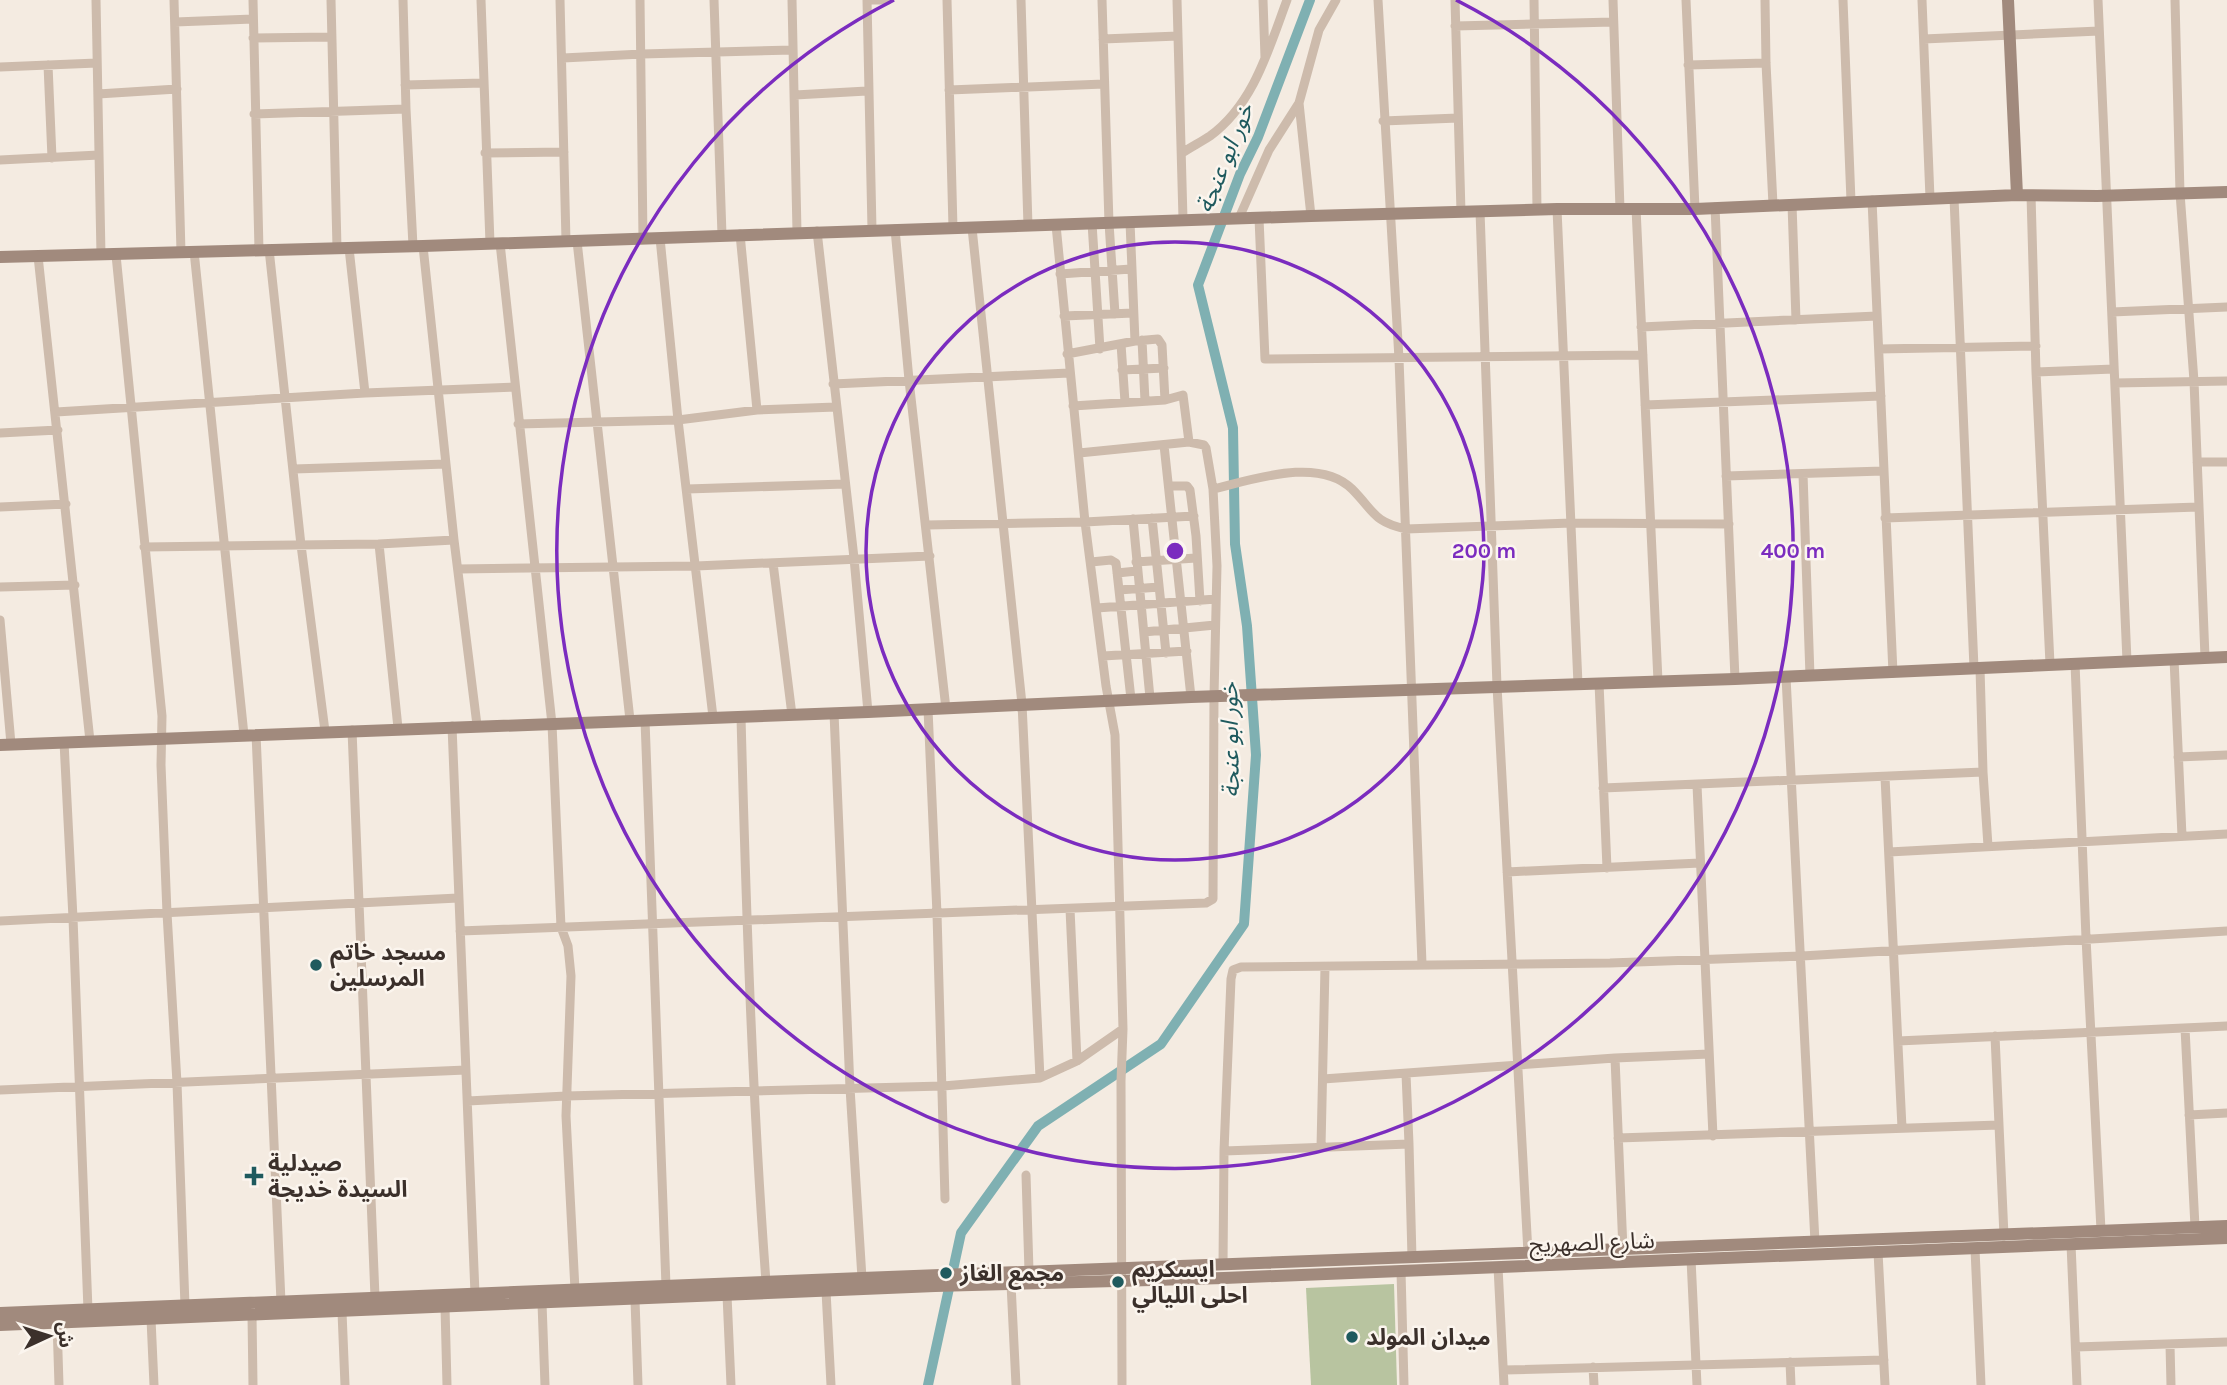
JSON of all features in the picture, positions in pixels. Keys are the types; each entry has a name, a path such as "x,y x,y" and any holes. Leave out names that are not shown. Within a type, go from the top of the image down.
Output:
{"street":[{"path":"96,0 102,255"},
{"path":"174,0 187,252 211,402 250,735 265,908 281,1302"},
{"path":"253,0 254,114 264,249 294,469 325,731"},
{"path":"331,0 333,111 343,248 365,393"},
{"path":"403,0 406,108 418,246 439,389 477,725"},
{"path":"481,0 485,153 519,424 552,724 561,928 568,946 570,976 566,1096 575,1290"},
{"path":"560,0 564,152 572,241 597,423 630,720"},
{"path":"640,0 643,239"},
{"path":"714,0 722,235"},
{"path":"792,0 797,232"},
{"path":"873,229 867,91 867,0 888,0"},
{"path":"947,0 953,228"},
{"path":"1021,0 1028,226"},
{"path":"1102,0 1109,223 1115,314"},
{"path":"1177,0 1183,219"},
{"path":"1263,0 1265,62"},
{"path":"1182,153 1211,135 1229,119 1246,96 1265,62 1287,0"},
{"path":"1233,218 1269,150 1299,103 1319,30 1336,0"},
{"path":"1378,0 1399,359 1422,964"},
{"path":"1455,0 1461,212"},
{"path":"1534,0 1537,209"},
{"path":"1613,0 1620,209"},
{"path":"1686,0 1695,209"},
{"path":"1765,0 1773,205"},
{"path":"1843,0 1851,201"},
{"path":"1922,0 1930,198"},
{"path":"2008,0 2017,195"},
{"path":"2098,0 2127,661"},
{"path":"2175,0 2180,193 2194,381 2205,657"},
{"path":"175,22 253,19"},
{"path":"1455,26 1613,22"},
{"path":"1924,39 2099,31"},
{"path":"1103,39 1178,36"},
{"path":"253,38 331,37"},
{"path":"563,58 793,50"},
{"path":"0,67 97,63"},
{"path":"1688,65 1766,63"},
{"path":"48,65 52,158"},
{"path":"405,85 484,83"},
{"path":"949,90 1104,84"},
{"path":"98,94 177,89"},
{"path":"795,95 867,91"},
{"path":"1299,103 1311,216"},
{"path":"254,114 406,108"},
{"path":"1383,121 1458,118"},
{"path":"485,153 564,152"},
{"path":"0,160 99,155"},
{"path":"0,257 643,239 1183,219 1537,209 1695,209 2017,195 2227,192"},
{"path":"2031,195 2036,372 2050,664"},
{"path":"1954,198 1968,514 1988,846"},
{"path":"1872,200 1893,673"},
{"path":"1792,204 1796,320"},
{"path":"1715,207 1735,679"},
{"path":"1636,208 1658,681"},
{"path":"1557,209 1578,684"},
{"path":"1480,211 1497,686 1528,1254"},
{"path":"1259,218 1265,359 1643,355"},
{"path":"1130,222 1133,313 1143,369 1144,401"},
{"path":"1091,223 1100,349"},
{"path":"1056,225 1085,522 1115,735 1123,1030 1122,1385"},
{"path":"972,228 1022,704 1041,1078"},
{"path":"895,229 946,709"},
{"path":"817,231 868,712"},
{"path":"740,234 757,411"},
{"path":"660,238 713,718"},
{"path":"117,255 162,716 161,765 185,1306"},
{"path":"38,256 90,741"},
{"path":"1060,274 1131,269"},
{"path":"2112,312 2227,307"},
{"path":"1064,316 1133,313"},
{"path":"1641,327 1877,316"},
{"path":"1067,354 1155,338 1161,342 1165,400"},
{"path":"1121,344 1125,402"},
{"path":"1879,349 2035,346"},
{"path":"1122,370 1164,368"},
{"path":"2036,372 2114,369"},
{"path":"833,384 1069,373"},
{"path":"2115,383 2227,381"},
{"path":"56,412 284,397 514,387"},
{"path":"1073,406 1165,400 1183,395 1189,442"},
{"path":"1645,405 1881,396"},
{"path":"519,424 678,420 757,411 836,407"},
{"path":"0,433 58,430"},
{"path":"460,931 844,919 1206,903 1213,899 1216,544 1213,489 1206,448 1198,442 1189,442 1079,453"},
{"path":"1164,445 1191,697"},
{"path":"2197,462 2227,462"},
{"path":"294,469 446,464"},
{"path":"1726,476 1883,471"},
{"path":"1213,489 1291,473 1327,474 1339,479 1351,489 1382,522 1406,529 1571,523 1729,524"},
{"path":"1802,474 1810,676"},
{"path":"687,489 845,484"},
{"path":"1169,486 1189,488 1194,516 1200,601"},
{"path":"0,508 66,504"},
{"path":"1885,518 2198,507"},
{"path":"927,525 1085,522 1194,516"},
{"path":"1152,518 1167,653"},
{"path":"1133,519 1150,698"},
{"path":"144,547 379,544 454,540"},
{"path":"379,544 398,728"},
{"path":"1196,544 1216,544"},
{"path":"458,569 613,569 930,556"},
{"path":"1117,573 1156,561 1196,558"},
{"path":"1091,562 1114,561 1131,699"},
{"path":"774,563 792,715"},
{"path":"0,587 75,584"},
{"path":"1119,590 1158,587"},
{"path":"1097,608 1216,599"},
{"path":"0,620 6,744 946,709 1150,698 1893,673 2227,657"},
{"path":"1144,632 1215,625"},
{"path":"1103,656 1186,651"},
{"path":"2174,659 2182,836"},
{"path":"2074,663 2090,1033 2102,1230"},
{"path":"1786,677 1815,1242"},
{"path":"1600,683 1607,868"},
{"path":"928,709 945,1199"},
{"path":"834,713 850,1088 862,1278"},
{"path":"741,717 754,1092 765,1282"},
{"path":"645,720 666,1286"},
{"path":"452,726 475,1294"},
{"path":"352,730 375,1297"},
{"path":"64,742 74,918 88,1310"},
{"path":"2178,757 2227,755"},
{"path":"1603,788 1983,772"},
{"path":"1885,777 1902,1128"},
{"path":"1697,785 1713,1136"},
{"path":"1889,852 2227,834"},
{"path":"1507,872 1700,863"},
{"path":"0,921 458,898"},
{"path":"1070,909 1077,1061"},
{"path":"1223,1265 1224,1150 1231,979 1233,970 1241,967 1512,964 1802,956 2227,931"},
{"path":"1321,1147 1325,967"},
{"path":"1898,1041 2227,1026"},
{"path":"2185,1028 2195,1227"},
{"path":"468,1101 943,1086 1041,1078 1077,1061 1123,1030"},
{"path":"1995,1036 2004,1236"},
{"path":"1322,1079 1709,1054"},
{"path":"1615,1058 1623,1250"},
{"path":"0,1090 466,1070"},
{"path":"1406,1074 1412,1258"},
{"path":"2189,1115 2227,1113"},
{"path":"1618,1138 1998,1125"},
{"path":"1224,1150 1409,1144"},
{"path":"1026,1175 1029,1271"},
{"name":"شارع الصهريج","path":"959,1280 1029,1271 2227,1226"},
{"name":"شارع الصهريج","path":"959,1280 1010,1284 1121,1282 2227,1238"},
{"path":"2071,1244 2077,1385"},
{"path":"1975,1249 1981,1385"},
{"path":"1878,1252 1885,1385"},
{"path":"1691,1259 1697,1385"},
{"path":"1498,1267 1504,1385"},
{"path":"1401,1271 1404,1385"},
{"path":"0,1313 862,1278 937,1281"},
{"path":"0,1325 635,1300 826,1291 959,1280"},
{"path":"1010,1284 1016,1385"},
{"path":"826,1291 831,1385"},
{"path":"727,1295 731,1385"},
{"path":"635,1300 638,1385"},
{"path":"542,1303 545,1385"},
{"path":"445,1307 447,1385"},
{"path":"342,1312 345,1385"},
{"path":"252,1315 253,1385"},
{"path":"151,1318 154,1385"},
{"path":"57,1322 58,1385"},
{"path":"2076,1347 2227,1342"},
{"path":"2170,1345 2171,1385"},
{"path":"1504,1370 1884,1360"},
{"path":"1790,1362 1791,1385"},
{"path":"1593,1367 1594,1385"}],"green space":[{"name":"ميدان المولد","path":"1394,1284 1397,1385 1311,1385 1306,1288"}],"waterway":[{"name":"خور ابو عنجة","path":"928,1385 961,1233 1038,1126 1161,1044 1244,924 1256,755 1247,626 1235,544 1233,428 1198,285 1310,0"}],"place":[{"name":"مسجد خاتم المرسلين","path":"316,965"},
{"name":"صيدلية السيدة خديجة","path":"254,1176"},
{"name":"مجمع الغاز","path":"946,1273"},
{"name":"ايسكريم احلى الليالي","path":"1118,1282"},
{"name":"ميدان المولد","path":"1352,1337"}]}
